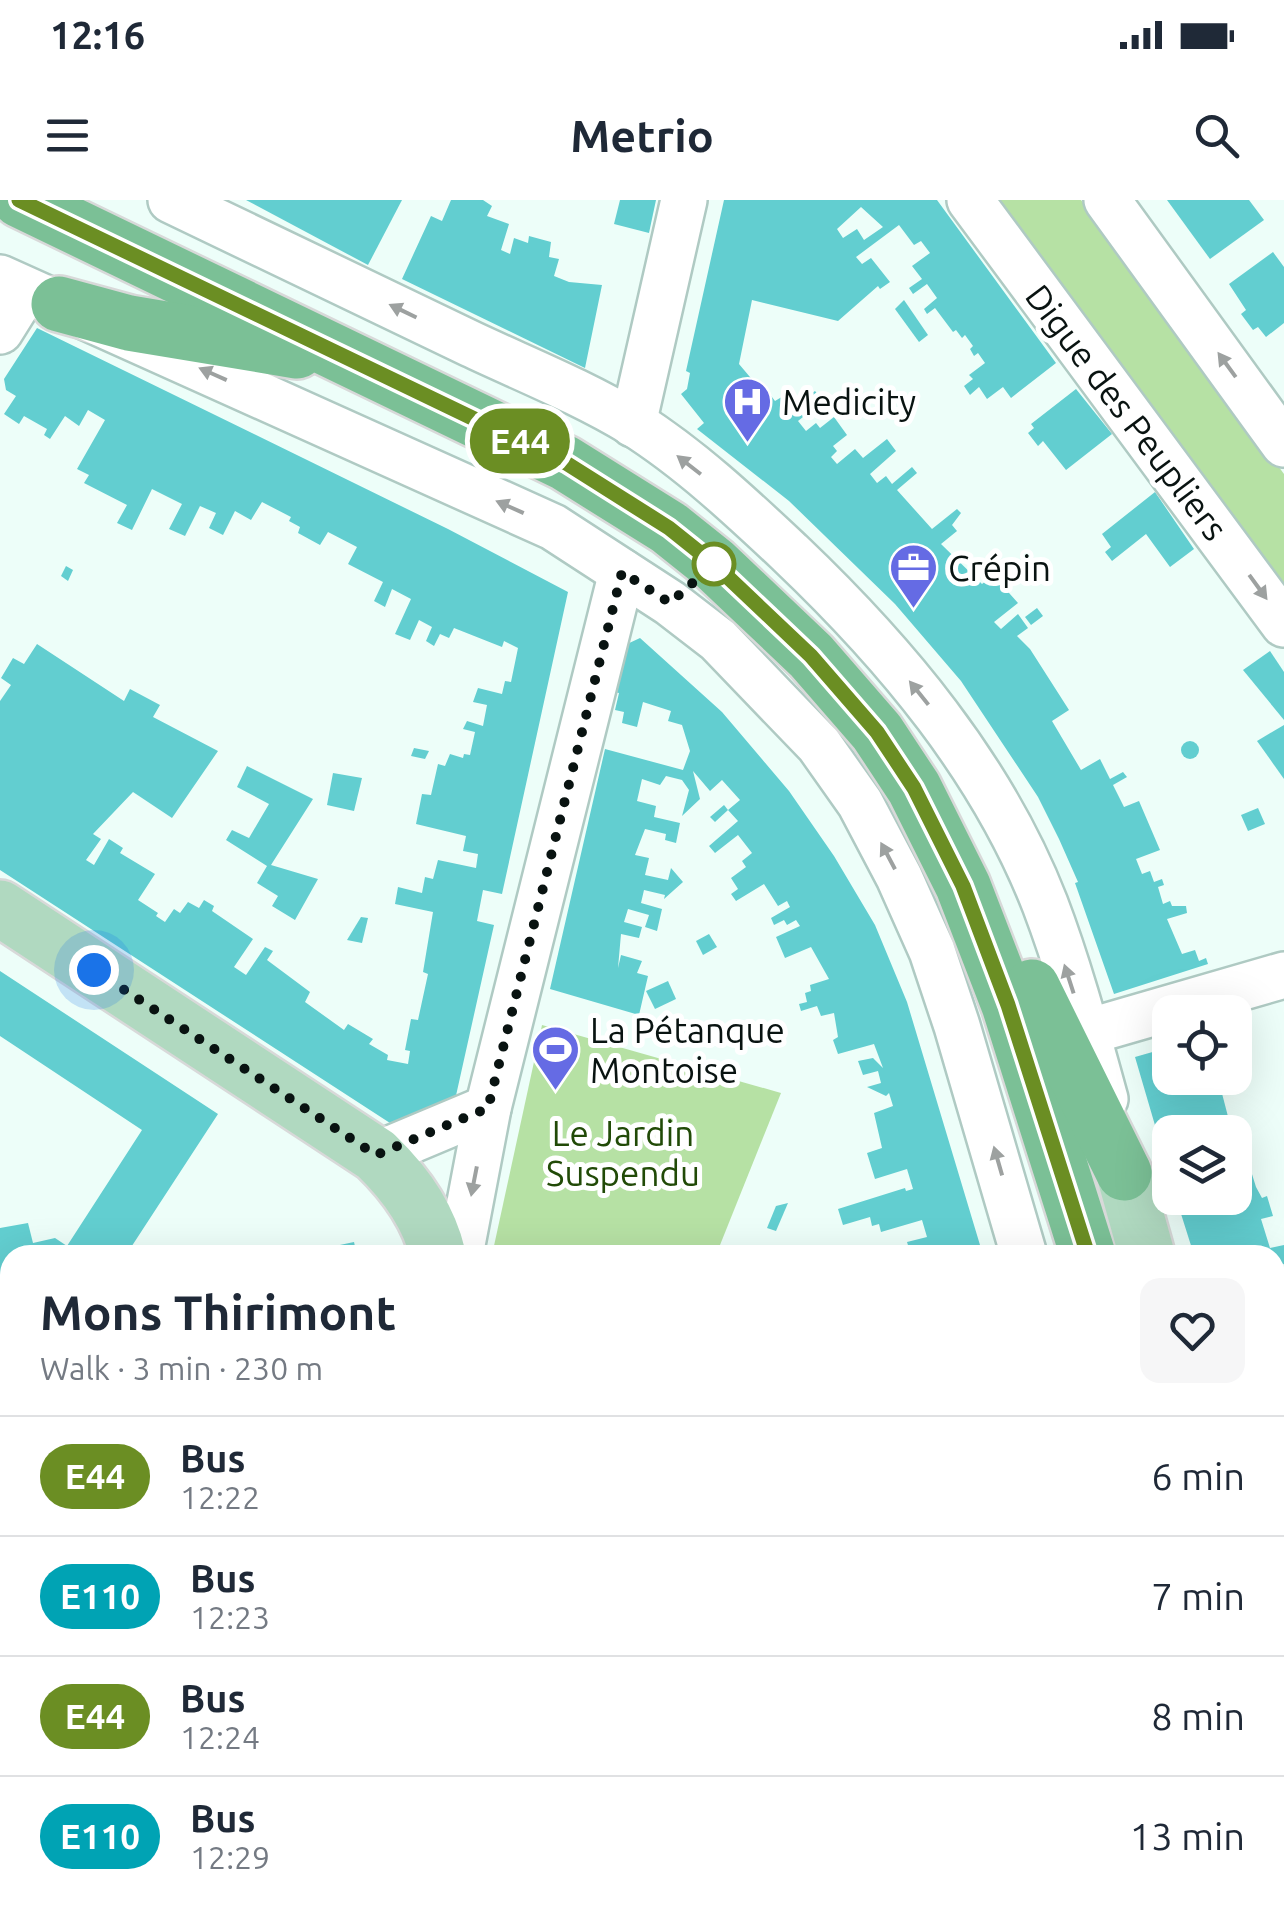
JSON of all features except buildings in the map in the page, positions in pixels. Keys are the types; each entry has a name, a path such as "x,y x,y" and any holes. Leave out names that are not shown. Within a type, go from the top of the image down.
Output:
{"highway":[{"path":"20,200 566,463 669,528 816,647 886,719 932,790 978,872 1124,1174"},
{"path":"107,200 350,359"},
{"path":"28,291 201,337 350,359"},
{"path":"714,564 842,689 877,732 914,788 963,886 1008,1005 1085,1245"}],"main road":[{"path":"0,908 376,1155 419,1207 434,1245"},
{"path":"1124,1174 1144,1245"}],"street":[{"path":"172,200 634,424 751,516 820,582 882,648 942,721 979,775 1013,836 1044,904 1087,1032 1124,1174"},
{"path":"634,424 684,200"},
{"name":"Digue des Peupliers","path":"970,200 1284,624"},
{"path":"1107,200 1284,444"},
{"path":"0,331 28,291 553,527 718,640 820,745 860,803 899,877 932,951 1021,1245"},
{"path":"462,1245 488,1108 622,572"},
{"path":"1087,1032 1284,975"},
{"path":"376,1155 488,1108"}],"green space":[{"path":"993,200 1081,200 1284,474 1284,595"},
{"name":"Le Jardin Suspendu","path":"542,1025 781,1093 720,1245 494,1245"}],"bus line":[{"name":"E44","path":"19,200 566,463 669,528 714,564 811,656 877,732 940,836 1008,1005 1085,1245"}],"place":[{"name":"Medicity","path":"747,444"},
{"name":"Crépin","path":"913,610"},
{"name":"La Pétanque Montoise","path":"555,1092"}],"route":[{"path":"94,970 376,1155 488,1108 622,572 670,603 714,564"}]}
